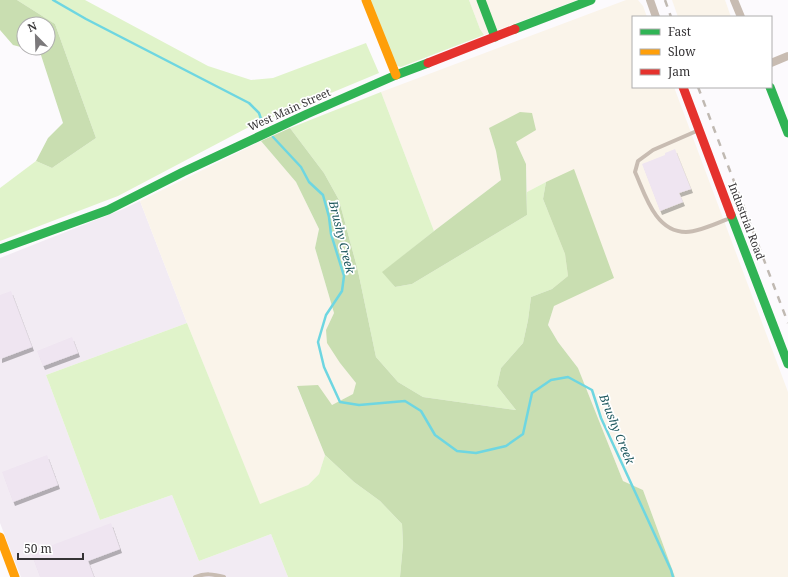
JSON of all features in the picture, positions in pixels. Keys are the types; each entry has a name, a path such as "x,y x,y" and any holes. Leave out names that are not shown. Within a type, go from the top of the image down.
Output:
{"main road":[{"path":"366,0 396,75"},
{"path":"481,0 495,37"},
{"name":"West Main Street","path":"0,249 108,210 183,172 307,114 396,75 591,0"},
{"name":"Industrial Road","path":"683,88 788,364"},
{"path":"770,88 788,133"},
{"path":"0,537 15,577"}],"street":[{"path":"650,0 656,16"},
{"path":"734,0 741,16"},
{"path":"772,63 788,56"}],"lane":[{"path":"699,130 653,150 638,161 634,172 651,209 663,224 676,230 685,232 695,230 732,217"},
{"path":"194,577 202,574 214,574 224,577"}],"shaded area":[{"path":"469,0 577,0 484,35 480,29"},
{"path":"626,0 638,0 643,6 647,16 632,16 632,88 674,88 788,392 788,577 675,577 643,490 623,481 578,368 558,342 548,325 554,306 546,182 527,192 526,164 516,142 489,128 496,151 501,180 434,231 381,92"},
{"path":"672,0 725,0 731,16 678,16"},
{"path":"261,141 296,182 319,229 315,248 334,313 326,330 340,363 356,383 353,394 332,405 297,387 325,455 319,474 308,485 260,505 140,201"},
{"path":"140,201 187,323 46,375 100,520 172,495 199,561 271,534 288,577 21,577 0,523 0,258"}],"green space":[{"path":"0,0 17,0 42,16 16,16 16,46 13,45 0,30"},
{"path":"17,0 85,0 208,66 251,80 273,78 366,43 379,73 247,128 118,196 0,241 0,188 36,161 52,168 96,138 56,27 56,16 42,16"},
{"path":"366,0 469,0 480,29 484,35 401,67 391,64"},
{"path":"56,27 96,138 52,168 36,161 48,138 63,123 41,56 56,56"},
{"path":"381,92 434,231 383,272 395,287 412,284 527,215 527,192 546,182 543,199 565,254 568,276 552,289 531,297 523,343 501,368 497,386 516,410 423,397 398,382 376,357 358,271 339,200 324,173 290,128"},
{"path":"520,112 532,113 536,130 516,142 526,164 527,215 412,284 395,287 382,272 501,180 496,151 489,128"},
{"path":"290,128 324,173 339,200 358,271 376,357 398,382 423,397 516,410 497,386 501,368 523,343 531,297 552,289 568,276 565,254 543,199 546,182 574,169 614,278 554,306 548,325 558,342 578,368 623,481 643,490 675,577 400,577 403,544 402,524 380,501 354,482 325,455 297,386 318,385 332,405 353,394 356,383 340,363 327,343 326,330 334,313 315,248 319,229 296,182 261,141"},
{"path":"187,323 260,504 308,485 319,474 325,455 354,482 380,501 402,524 403,544 400,577 288,577 271,534 199,561 172,495 100,520 46,375"}],"building":[{"path":"675,149 691,189 679,193 683,202 660,211 642,164 665,155 665,153"},
{"path":"11,291 32,347 0,359 0,295"},
{"path":"72,337 78,353 43,366 37,351"},
{"path":"47,455 58,485 13,502 2,472"},
{"path":"111,523 120,549 88,561 94,577 40,577 31,553"}],"waterway":[{"name":"Brushy Creek","path":"53,0 86,19 249,103 259,113 263,125"},
{"name":"Brushy Creek","path":"273,137 301,167 309,182 323,195 329,217 331,234 344,276 342,291 326,315 318,342 324,367 340,402 359,405 405,401 421,411 435,435 457,451 476,453 506,446 523,434 532,393 551,380 568,377 592,390 601,418 673,577"}],"railway":[{"path":"665,0 671,16"},
{"path":"698,88 788,323"}],"traffic: fast":[{"path":"481,0 495,37"},
{"path":"515,29 591,0"},
{"path":"0,249 108,210 183,172 307,114 396,75 428,63"},
{"path":"770,88 788,133"},
{"path":"731,215 788,364"}],"traffic: slow":[{"path":"366,0 396,75"},
{"path":"0,537 15,577"}],"traffic: jam":[{"path":"428,63 515,29"},
{"path":"683,88 731,215"}]}
